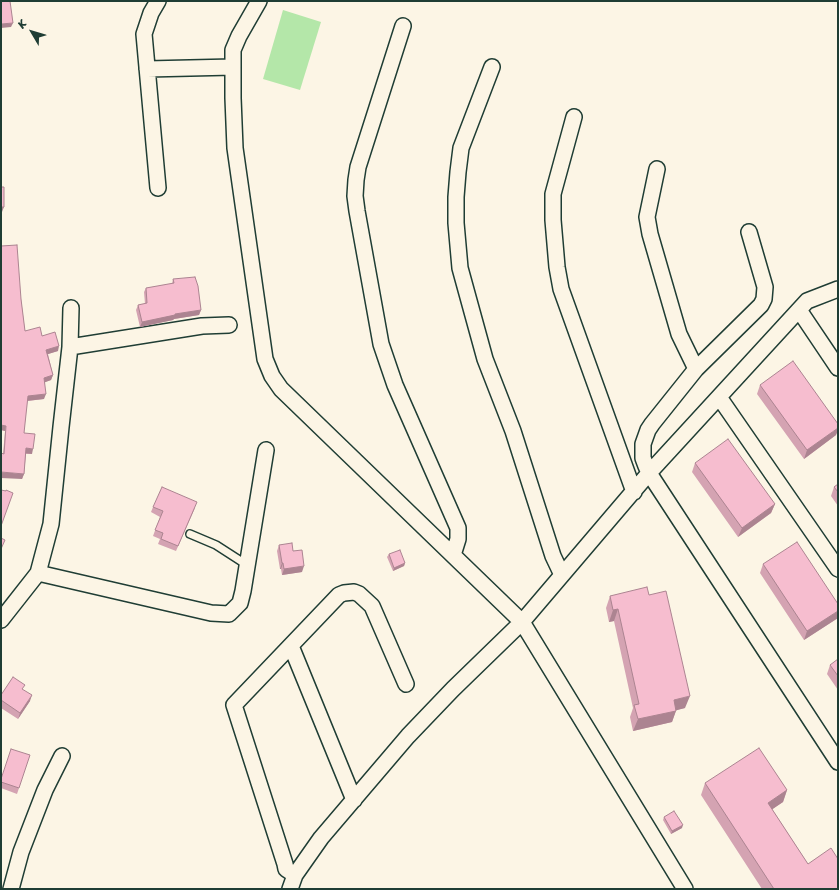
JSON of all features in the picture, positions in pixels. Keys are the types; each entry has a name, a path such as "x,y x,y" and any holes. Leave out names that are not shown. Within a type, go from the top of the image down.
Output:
{"street":[{"path":"158,1 151,13 144,34 158,188"},
{"path":"259,1 239,36 233,50 233,98 235,148 266,360 272,376 281,389 522,622 685,889"},
{"path":"403,26 358,167 356,180 357,211 381,344 396,385 458,528 458,538 453,555"},
{"path":"147,69 233,67"},
{"path":"492,67 461,148 456,197 456,223 460,268 485,359 513,431 554,556 562,575"},
{"path":"574,117 553,194 553,220 557,267 561,289 634,492"},
{"path":"657,169 647,217 649,228 679,334 696,369"},
{"path":"748,232 765,287 764,299 761,305 696,369 652,424 645,438 643,458 650,473 838,762"},
{"path":"290,889 295,874 321,838 408,736 452,689 522,622 650,473 807,301 838,289"},
{"path":"1,620 38,573 51,524 70,347 70,308"},
{"path":"799,310 838,368"},
{"path":"70,347 202,326 229,325"},
{"path":"720,397 838,569"},
{"path":"38,573 211,613 229,614 240,603 243,591 266,450"},
{"path":"295,874 286,869 234,705 339,595 344,593 354,592 359,594 372,606 406,684"},
{"path":"291,646 354,800"},
{"path":"11,889 21,852 45,790 62,756"}],"lane":[{"path":"190,534 216,545 247,565"}],"green space":[{"path":"283,10 321,22 300,90 263,79"}],"building":[{"path":"1,1 10,1 13,23 1,24"},
{"path":"1,187 4,187 4,207 1,207"},
{"path":"17,245 25,331 40,327 42,336 55,332 59,346 46,350 53,375 44,378 46,394 28,396 24,433 35,434 33,449 26,448 24,474 1,472 1,453 4,454 6,426 1,425 1,246"},
{"path":"195,277 198,286 201,310 175,314 142,322 138,305 147,303 146,288 174,283 173,279"},
{"path":"793,361 838,424 838,428 807,450 760,385"},
{"path":"728,439 775,504 742,528 695,463"},
{"path":"838,484 838,492 834,487"},
{"path":"162,487 197,502 178,546 161,539 163,533 155,530 163,511 153,507"},
{"path":"1,490 6,490 13,493 1,526"},
{"path":"1,538 5,540 1,549"},
{"path":"797,542 838,604 838,611 807,631 763,564"},
{"path":"292,543 293,551 302,550 304,566 284,569 279,545"},
{"path":"400,550 405,563 394,568 389,554"},
{"path":"647,587 649,595 666,591 690,696 674,700 676,711 638,719 634,705 639,704 618,609 613,610 610,596"},
{"path":"838,659 838,676 830,665"},
{"path":"13,677 25,685 22,689 32,695 20,713 1,700 1,695"},
{"path":"759,748 787,790 768,803 808,864 831,848 838,859 838,889 774,889 705,783"},
{"path":"11,749 30,755 19,788 1,782"},
{"path":"674,811 683,825 672,831 664,817"}]}
